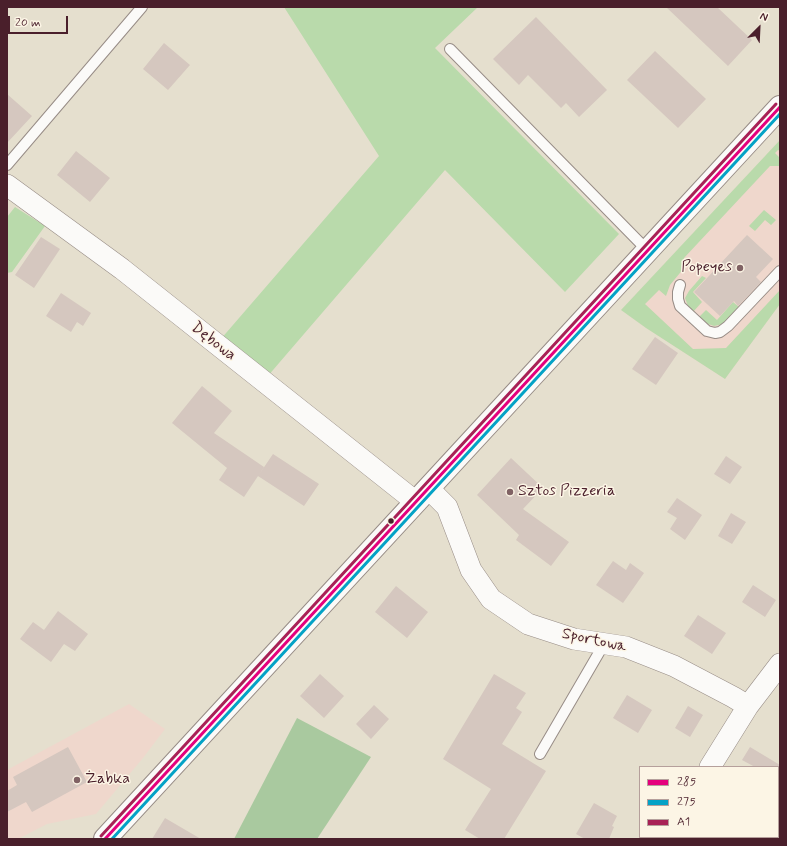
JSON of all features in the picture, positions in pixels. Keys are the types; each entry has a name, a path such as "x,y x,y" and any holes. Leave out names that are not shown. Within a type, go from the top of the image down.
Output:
{"street":[{"path":"105,839 423,496 780,107"},
{"name":"Dębowa","path":"7,185 122,269 423,496"},
{"name":"Sportowa","path":"423,496 448,507 471,570 491,599 528,624 574,639 626,647 674,666 748,706"},
{"path":"711,766 748,706 780,664"}],"lane":[{"path":"7,164 142,7"},
{"path":"450,49 648,251"},
{"path":"680,285 678,292 680,306 707,331 715,333 720,332 728,326 780,271"},
{"path":"540,754 604,644"}],"shaded area":[{"path":"780,140 780,304 725,379 621,310"},
{"path":"129,704 165,729 96,814 47,824 18,839 7,839 7,770"}],"green space":[{"path":"284,7 478,7 435,48 619,234 565,292 445,170 267,377 220,340 379,156"},
{"path":"780,140 780,151 778,150 775,153 780,158 780,166 770,166 684,258 684,268 670,285 666,296 659,290 645,304 693,349 726,348 780,290 780,304 725,379 621,310"},
{"path":"15,207 45,226 12,272 7,273 7,217"},
{"path":"764,210 776,220 771,225 765,220 755,231 749,226"},
{"path":"702,276 706,278 693,292 702,302 693,312 688,306 685,298"},
{"path":"733,302 739,307 724,323 714,326 708,324 699,317 706,310 717,320"},
{"path":"297,718 371,757 317,839 234,839"}],"building":[{"path":"666,7 717,7 752,40 728,66"},
{"path":"536,17 607,90 579,117 566,103 561,108 528,75 519,85 493,59"},
{"path":"164,43 190,65 168,90 143,69"},
{"path":"655,51 706,99 678,128 627,80"},
{"path":"7,94 32,116 7,143"},
{"path":"76,151 110,178 90,202 57,175"},
{"name":"Popeyes","path":"747,235 773,259 756,277 761,282 738,306 734,301 720,316 694,292"},
{"path":"41,237 60,249 34,288 15,275"},
{"path":"61,293 91,313 83,326 77,322 71,332 46,316"},
{"path":"655,337 678,353 656,385 632,369"},
{"path":"202,386 232,411 214,433 264,467 244,497 219,480 227,468 172,423"},
{"path":"273,454 319,484 304,506 258,476"},
{"path":"726,456 742,467 730,484 714,474"},
{"path":"511,458 543,488 523,509 569,542 551,566 516,540 519,535 477,495"},
{"path":"677,498 702,515 685,540 670,529 677,518 667,512"},
{"path":"731,513 746,522 732,544 718,536"},
{"path":"613,561 626,570 630,563 644,573 623,603 596,585"},
{"path":"753,585 776,600 765,617 742,602"},
{"path":"396,586 428,612 407,638 375,612"},
{"path":"58,611 88,634 75,651 64,644 51,662 20,639 33,622 44,630"},
{"path":"698,615 726,633 712,654 684,636"},
{"path":"320,674 344,696 324,718 300,696"},
{"path":"494,674 526,693 516,708 522,712 502,744 546,771 504,839 480,839 465,830 491,789 443,759"},
{"path":"627,695 652,710 638,733 613,718"},
{"path":"374,705 389,719 371,739 356,724"},
{"path":"688,706 703,715 690,737 675,728"},
{"path":"68,747 87,782 32,812 26,802 7,812 7,791 17,785 13,777"},
{"path":"750,747 780,765 780,780 779,766 753,766 742,760"},
{"path":"594,803 617,816 612,826 614,827 609,839 585,839 576,834"},
{"path":"165,818 201,839 152,839"}],"transit line":[{"name":"A1","path":"101,836 776,104"},
{"name":"285","path":"105,839 780,107"},
{"name":"275","path":"112,839 780,114"}],"place":[{"name":"Popeyes","path":"740,268"},
{"name":"Sztos Pizzeria","path":"510,492"},
{"name":"Żabka","path":"77,780"}]}
